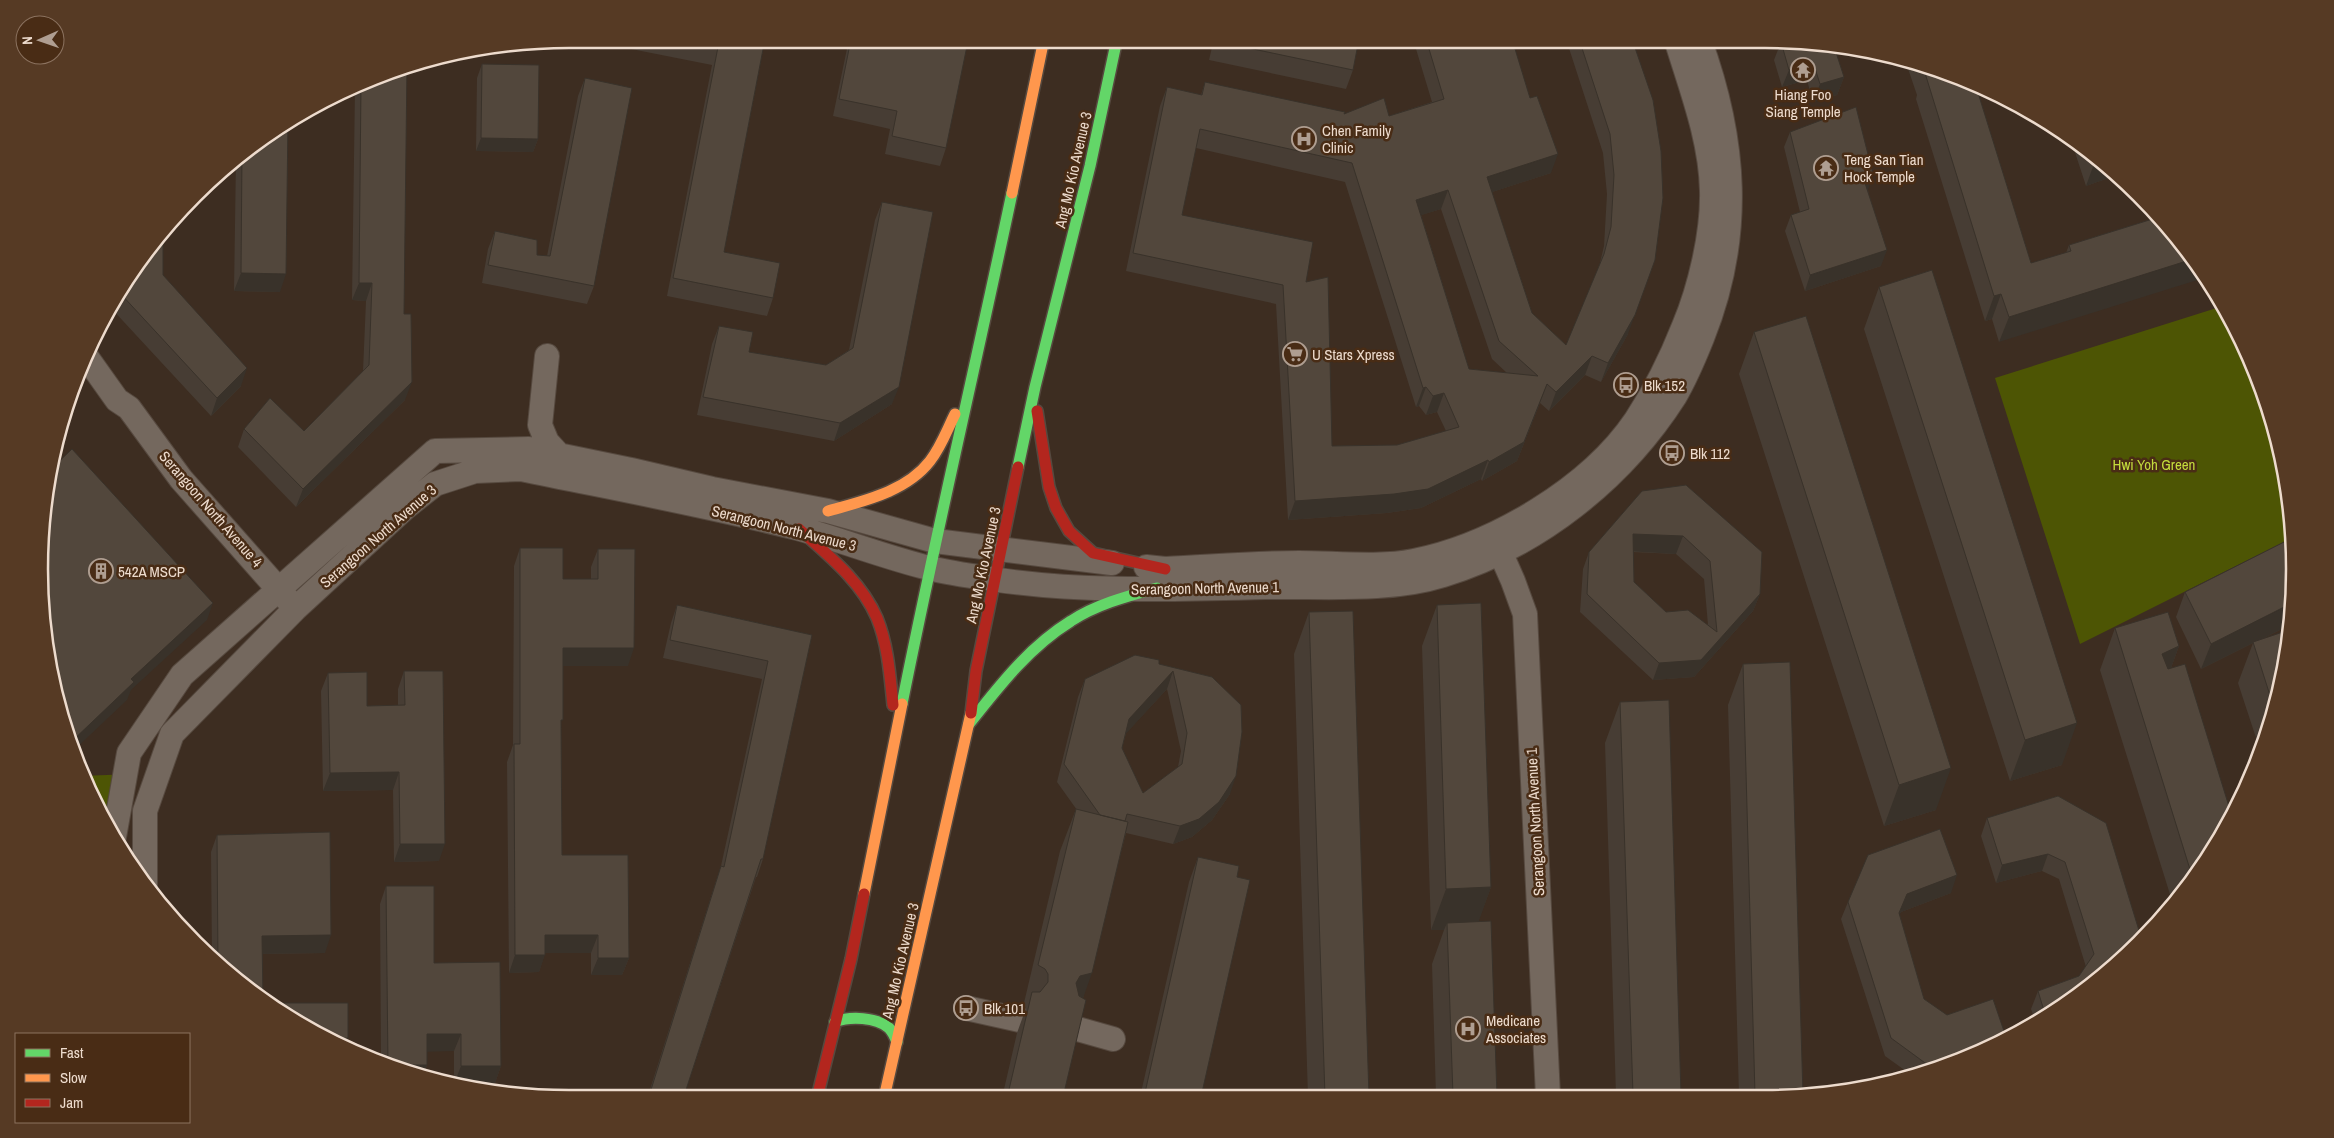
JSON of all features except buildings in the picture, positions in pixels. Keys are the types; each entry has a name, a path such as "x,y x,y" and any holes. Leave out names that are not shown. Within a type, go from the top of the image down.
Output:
{"highway":[{"path":"819,1090 851,959 929,568 973,380 1042,48"},
{"name":"Ang Mo Kio Avenue 3","path":"886,1090 969,724 976,671 1035,387 1090,166 1114,48"},
{"path":"828,511 877,496 899,486 907,482 928,464 973,380"},
{"path":"1035,387 1038,422 1049,487 1056,508 1069,531 1093,553 1161,579"},
{"path":"799,529 851,577 873,608 886,650 896,727"},
{"path":"969,724 1006,679 1036,647 1064,625 1090,610 1124,597 1161,579"},
{"path":"835,1022 848,1018 882,1024 890,1029 896,1042"}],"street":[{"name":"Serangoon North Avenue 1","path":"1681,48 1706,98"},
{"name":"Serangoon North Avenue 1","path":"995,580 1091,589 1287,563 1414,561 1465,545 1496,543 1564,514 1619,467 1657,424 1686,378 1713,311 1724,270 1730,232 1721,192 1707,152 1706,98 1700,48"},
{"name":"Serangoon North Avenue 4","path":"95,351 126,394 130,408 181,479 279,588 295,609"},
{"path":"547,356 540,425 547,442 559,456"},
{"name":"Serangoon North Avenue 4","path":"90,362 117,400 130,408"},
{"name":"Serangoon North Avenue 3","path":"116,827 128,753 182,675 435,451 529,450 712,489 828,511 935,540 1001,550"},
{"name":"Serangoon North Avenue 3","path":"145,872 145,812 172,734 295,609 435,484 475,471 521,469 799,529 929,568 995,580"},
{"name":"Serangoon North Avenue 1","path":"1496,543 1525,614 1548,1090"},
{"name":"Serangoon North Avenue 1","path":"1001,550 1161,579"},
{"path":"966,1008 1020,1020"},
{"path":"1074,1028 1113,1039"}],"green space":[{"name":"Hwi Yoh Green","path":"2217,308 2247,369 2269,434 2282,501 2285,541 2080,644 1995,378"},
{"path":"131,774 121,837 101,800 90,776"}],"traffic: fast":[{"path":"1018,467 1035,387 1090,166 1115,48"},
{"path":"902,704 928,576 1012,193"},
{"path":"969,724 1028,655 1056,631 1081,615 1102,605 1157,588"},
{"path":"835,1022 855,1018 884,1024 893,1033 897,1042"}],"traffic: slow":[{"path":"1012,193 1042,48"},
{"path":"828,511 883,494 920,472 934,456 955,414"},
{"path":"864,894 902,704"},
{"path":"886,1090 971,713"}],"traffic: jam":[{"path":"1037,411 1049,487 1056,508 1069,531 1093,553 1165,569"},
{"path":"971,713 976,671 1018,467"},
{"path":"799,529 853,580 877,618 884,639 893,705"},
{"path":"819,1090 851,959 864,894"}],"place":[{"name":"Hiang Foo Siang Temple","path":"1803,70"},
{"name":"Chen Family Clinic","path":"1304,139"},
{"name":"Teng San Tian Hock Temple","path":"1826,168"},
{"name":"U Stars Xpress","path":"1295,354"},
{"name":"Blk 152","path":"1626,385"},
{"name":"Blk 112","path":"1672,453"},
{"name":"542A MSCP","path":"101,571"},
{"name":"Blk 101","path":"966,1008"},
{"name":"Medicane Associates","path":"1468,1029"}]}
